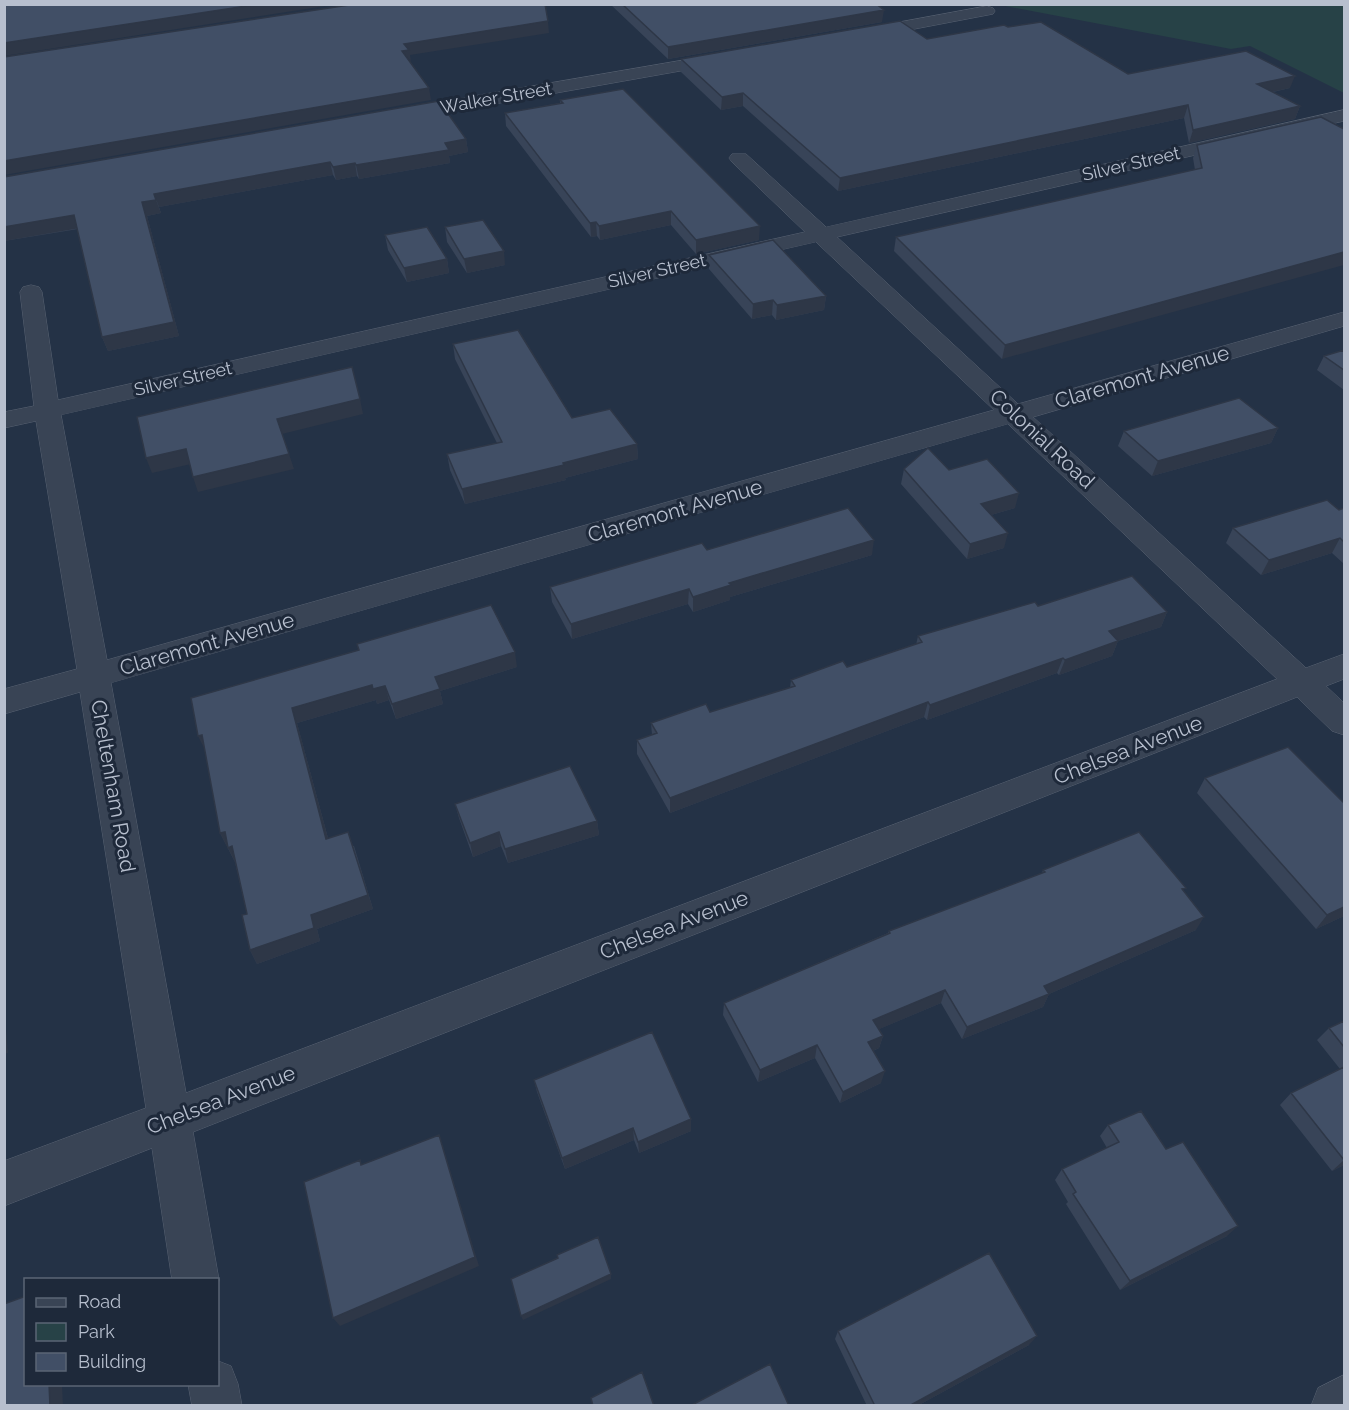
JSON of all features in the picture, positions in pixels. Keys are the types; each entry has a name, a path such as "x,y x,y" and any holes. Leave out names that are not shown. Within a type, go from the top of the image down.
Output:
{"street":[{"path":"848,36 987,12 952,4"},
{"name":"Walker Street","path":"380,118 744,55"},
{"name":"Silver Street","path":"4,420 1344,116"},
{"name":"Colonial Road","path":"739,158 1344,722"},
{"name":"Cheltenham Road","path":"31,292 47,410 196,1278"},
{"name":"Claremont Avenue","path":"4,702 1344,319"},
{"name":"Chelsea Avenue","path":"4,1184 1344,666"},
{"path":"213,1386 217,1406"},
{"path":"1336,1406 1344,1400"}],"green space":[{"path":"1000,5 1344,5 1344,93 1250,46 1231,49"}],"building":[{"path":"4,4 259,4 4,43"},
{"path":"356,4 545,4 548,21 404,44 409,50 402,51 429,88 4,161 4,57"},
{"path":"622,4 876,4 884,10 668,47"},
{"path":"900,21 927,39 1004,25 1008,27 1041,22 1128,74 1246,51 1295,76 1257,84 1300,106 1193,130 1188,105 840,178 743,93 722,97 681,59"},
{"path":"623,89 760,226 696,240 671,211 599,226 596,222 590,223 505,113"},
{"path":"439,101 466,139 445,143 449,150 356,165 355,163 333,167 330,162 154,194 156,200 142,202 174,322 102,337 74,215 4,227 4,177"},
{"path":"1321,117 1344,129 1344,252 1005,345 896,237 1202,168 1197,145"},
{"path":"483,220 504,251 464,259 445,227"},
{"path":"427,227 447,259 404,268 385,235"},
{"path":"773,240 826,296 777,305 773,300 753,304 709,255"},
{"path":"518,330 572,418 610,409 637,444 563,463 564,465 462,489 447,454 502,442 453,344"},
{"path":"1344,350 1344,370 1324,356"},
{"path":"352,367 360,399 277,419 289,454 193,477 186,449 146,458 137,417"},
{"path":"1239,398 1278,428 1158,461 1124,431"},
{"path":"928,448 949,470 987,459 1019,493 981,504 1008,533 970,544 904,469"},
{"path":"1327,500 1339,510 1344,508 1344,542 1340,538 1269,560 1233,528"},
{"path":"848,508 874,540 729,583 731,585 693,597 689,589 571,624 550,587 702,543 707,550"},
{"path":"1132,576 1167,612 1109,631 1118,641 930,705 928,702 670,798 637,740 657,733 651,723 706,704 710,712 795,686 791,680 843,661 847,667 922,642 918,636 1035,602 1038,606"},
{"path":"491,605 515,652 435,677 440,689 392,704 385,686 373,689 372,685 292,708 326,839 348,832 368,895 311,915 314,928 250,950 242,915 247,914 232,846 228,848 225,832 220,833 202,735 198,736 191,698 359,650 357,644"},
{"path":"1288,747 1344,803 1344,907 1327,915 1205,778"},
{"path":"570,766 597,821 505,849 499,832 470,843 455,804"},
{"path":"1139,832 1186,888 1182,889 1204,917 1044,986 1049,994 967,1027 945,990 873,1020 883,1036 868,1042 885,1071 843,1092 817,1045 760,1070 724,1003 890,933 889,931 1045,872 1043,870"},
{"path":"1344,1021 1344,1047 1329,1028"},
{"path":"652,1032 691,1119 638,1142 633,1128 562,1158 534,1080"},
{"path":"1344,1067 1344,1160 1291,1093"},
{"path":"1141,1111 1166,1149 1183,1142 1238,1226 1130,1281 1073,1194 1076,1192 1062,1169 1119,1142 1108,1125"},
{"path":"439,1135 475,1257 333,1318 304,1182 360,1160 361,1165"},
{"path":"598,1237 611,1274 521,1316 511,1279"},
{"path":"989,1253 1037,1336 909,1406 875,1406 838,1331"},
{"path":"24,1297 24,1386 49,1386 50,1406 4,1406 4,1304"},
{"path":"770,1364 789,1406 690,1406"},
{"path":"642,1372 654,1406 593,1406 591,1398"}]}
